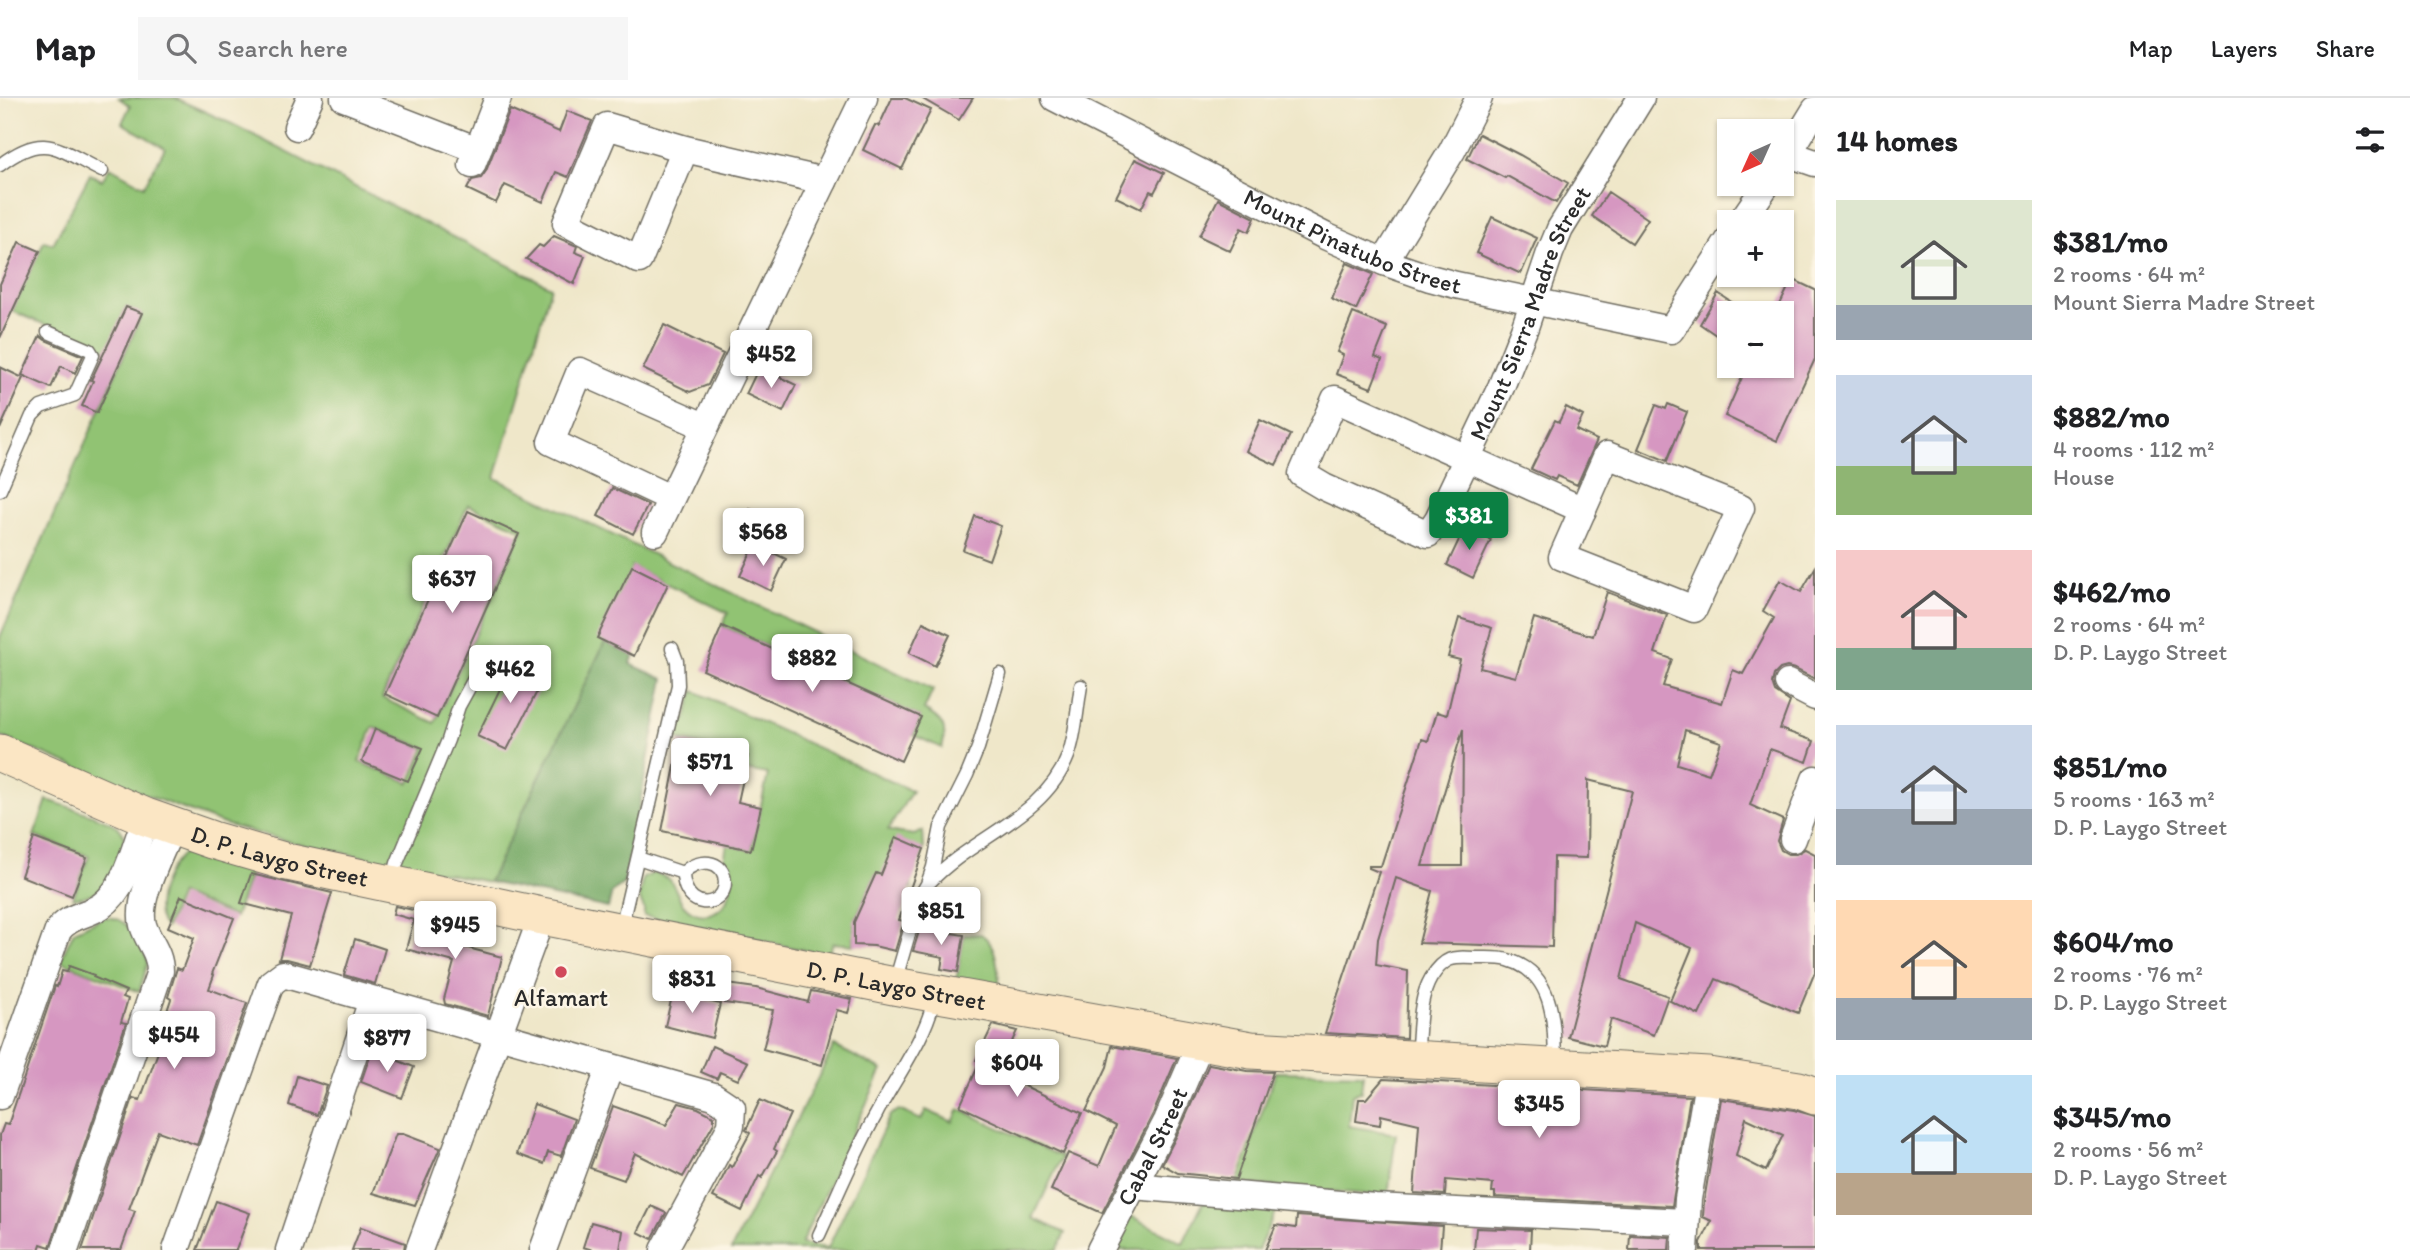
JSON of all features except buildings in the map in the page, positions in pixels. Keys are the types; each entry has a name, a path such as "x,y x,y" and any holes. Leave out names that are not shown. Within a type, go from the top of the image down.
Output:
{"main road":[{"name":"D. P. Laygo Street","path":"0,753 159,822 287,862 894,986 1265,1052 1709,1076 1799,1090 1815,1096"}],"street":[{"path":"297,127 310,98"},
{"path":"344,98 475,157 498,98"},
{"path":"655,532 864,98"},
{"name":"Mount Pinatubo Street","path":"1055,98 1325,236 1384,262 1430,278 1534,303 1671,330 1717,259"},
{"path":"1384,262 1451,151 1479,98"},
{"name":"Mount Sierra Madre Street","path":"1468,458 1335,399 1301,474 1428,534 1438,519 1468,458 1502,387 1560,229 1641,98"},
{"path":"1794,144 1815,110"},
{"path":"685,149 639,260 566,223 607,126 685,149 824,181"},
{"path":"1794,160 1815,163"},
{"path":"670,498 551,442 580,372 704,426"},
{"path":"1607,455 1741,508 1694,609 1562,557 1583,510 1607,455"},
{"path":"1468,458 1583,510"},
{"path":"1788,683 1815,697"},
{"path":"1793,839 1815,779"},
{"path":"0,1096 58,931 66,921 98,908 110,898 159,822"},
{"path":"65,1250 160,971 156,950 144,926 142,912 159,822"},
{"path":"110,898 142,912"},
{"path":"419,1250 542,916"},
{"path":"176,1250 271,984 283,974 714,1096 732,1108 731,1126 664,1250"},
{"path":"289,1250 372,1000"},
{"name":"Cabal Street","path":"1100,1250 1167,1121 1201,1042"},
{"path":"543,1250 610,1067"},
{"path":"1685,1250 1685,1222 1692,1168 1709,1076"},
{"path":"1133,1186 1375,1207 1685,1222"}],"lane":[{"path":"0,165 21,151 38,145 50,146 102,172"},
{"path":"0,489 32,415 41,407 75,395 93,355 90,350 48,332"},
{"path":"620,932 678,685 677,661 672,648"},
{"path":"392,883 397,863 448,740 459,706 480,668"},
{"path":"928,884 942,827 967,775 1000,674"},
{"path":"894,986 920,896 928,884 957,857 1013,821 1052,787 1069,754 1081,686"},
{"path":"638,858 683,873"},
{"path":"1417,1061 1423,996 1430,979 1442,964 1451,957 1507,959 1526,968 1539,979 1548,996 1554,1021 1555,1067"},
{"path":"819,1235 876,1114 932,1010 934,993"}],"green space":[{"path":"119,98 175,98 230,123 551,287 495,478 933,690 924,710 936,717 942,725 942,748 913,735 920,717 722,626 728,613 632,567 605,642 489,882 295,843 224,824 0,736 0,637 142,314 126,307 107,350 12,311 44,241 53,244 90,174 102,180 110,167 144,186 165,148 122,123 130,106","holes":["468,505 522,530 435,723 382,698","373,727 425,748 410,783 359,762"]},
{"path":"605,642 634,656 630,664 664,679 624,883 612,892 608,908 489,882"},
{"path":"694,691 912,791 888,830 914,835 923,831 924,849 911,888 876,874 854,922 854,945 833,943 828,955 644,916 639,897 643,878 654,873 669,880 689,910 703,915 717,911 722,906 731,888 730,878 723,866 727,844 751,850 768,774 745,770 748,756 675,739 681,721 685,721"},
{"path":"47,800 85,812 114,824 122,831 124,844 119,864 111,879 99,890 73,898 89,856 34,836"},
{"path":"187,851 251,870 235,917 180,894 166,928 160,921 158,911 162,887 173,865"},
{"path":"104,917 121,921 141,946 148,962 139,992 60,961 74,931"},
{"path":"981,934 994,951 1000,989 956,981 964,935"},
{"path":"834,1046 882,1070 801,1244 828,1248 890,1115 899,1110 921,1120 926,1110 953,1122 959,1109 1062,1157 1033,1218 1065,1233 1057,1250 731,1250"},
{"path":"1276,1072 1363,1074 1361,1092 1352,1094 1349,1126 1396,1134 1388,1196 1237,1183"},
{"path":"1203,1202 1276,1210 1258,1250 1106,1250 1125,1213 1183,1243"}],"place":[{"name":"Alfamart","path":"561,972"}]}
